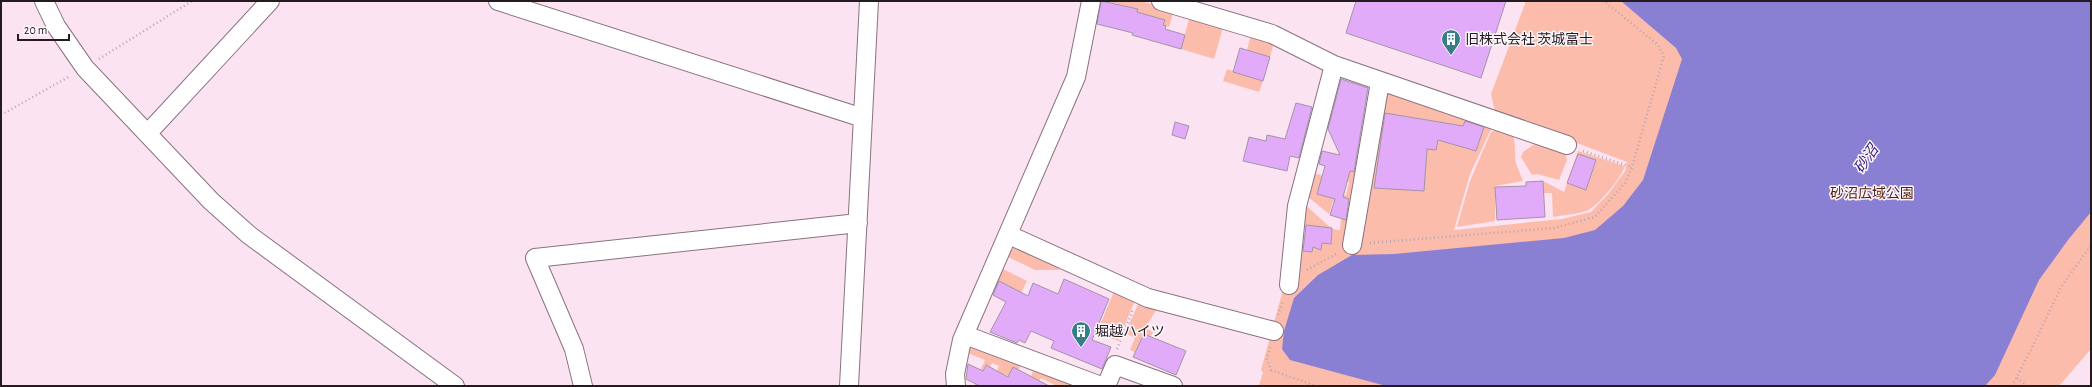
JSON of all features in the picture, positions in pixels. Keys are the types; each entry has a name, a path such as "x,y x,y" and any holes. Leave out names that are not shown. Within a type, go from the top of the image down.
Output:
{"street":[{"path":"44,1 56,26 85,68 211,201 250,235 455,386"},
{"path":"147,134 270,1"},
{"path":"498,1 863,118"},
{"path":"849,386 869,1"},
{"path":"956,386 955,374 965,335 1076,77 1091,1"},
{"path":"1161,1 1272,34 1334,65 1567,145"},
{"path":"1288,285 1297,206 1334,65"},
{"path":"1352,245 1380,82"},
{"path":"583,386 574,349 535,258 858,224"},
{"path":"1009,235 1140,294 1274,331"},
{"path":"965,335 1101,386"},
{"path":"1106,386 1115,365 1172,386"}],"path":[{"path":"1,115 85,68 192,1"},
{"path":"1316,386 1271,370 1267,359 1288,285 1300,275 1352,245 1554,228 1595,217 1625,183 1632,167 1664,56 1658,45 1604,1"},
{"path":"1567,145 1632,167"},
{"path":"2012,386 2061,287 2091,245"},
{"path":"1115,365 1111,364 1140,294"},
{"path":"2017,378 2027,386"}],"green space":[{"path":"1105,1 1140,1 1174,10 1169,27 1163,25 1164,20 1137,12 1137,9"},
{"name":"砂沼","path":"1526,1 2091,1 2091,349 2059,386 1259,386 1263,372 1261,370 1294,250 1312,252 1313,247 1321,250 1322,243 1331,243 1332,229 1340,230 1341,219 1352,220 1381,86 1493,125 1470,174 1454,230 1562,219 1591,212 1609,193 1625,171 1627,162 1495,112 1491,94"},
{"path":"1190,15 1224,24 1214,59 1181,49"},
{"path":"1251,35 1274,42 1270,57 1247,50"},
{"path":"1227,69 1263,81 1259,92 1223,81"},
{"path":"1502,128 1508,130 1514,137 1516,163 1523,181 1495,186 1495,221 1457,227 1470,181 1491,132"},
{"path":"1539,141 1565,152 1567,160 1559,180 1537,174 1532,175 1521,157 1523,152"},
{"path":"1578,151 1625,166 1610,189 1600,201 1590,209 1578,213 1553,217 1552,193 1544,193 1543,181 1564,192"},
{"path":"1342,169 1363,174 1357,201 1345,198 1344,205 1333,201 1329,214 1302,192 1308,171 1323,176 1317,194 1323,196 1324,194 1346,195 1349,182 1339,179"},
{"path":"1301,201 1332,229 1303,225"},
{"path":"1015,245 1058,265 1059,270 1035,270 1008,257"},
{"path":"1003,269 1027,281 1018,299 995,287"},
{"path":"1115,289 1136,298 1118,341 1097,332"},
{"path":"1139,302 1157,309 1145,328 1153,332 1151,336 1144,334 1135,352 1130,350 1135,338 1125,333"},
{"path":"975,344 1022,363 1015,376 1010,377 997,371 999,366 992,363 990,367 985,365 976,385 974,384 985,360 965,352"},
{"path":"1038,369 1075,386 1057,386 1041,378 1038,383 1030,379 1033,371"}],"water":[{"name":"砂沼","path":"1621,1 2091,1 2091,212 2068,240 2039,280 1995,375 1985,386 1386,386 1290,360 1282,349 1284,331 1294,298 1318,275 1352,255 1394,254 1564,238 1595,230 1623,206 1643,180 1682,59 1676,48"}],"building":[{"path":"1101,1 1138,9 1137,12 1165,20 1163,25 1166,26 1165,29 1185,35 1181,49 1132,35 1133,33 1097,24"},
{"name":"旧株式会社 茨城富士","path":"1356,1 1506,1 1481,78 1346,33"},
{"path":"1240,48 1270,57 1263,81 1233,72"},
{"path":"1341,79 1368,88 1354,172 1350,171 1343,197 1349,199 1346,220 1330,215 1335,199 1317,194 1325,166 1319,164 1322,151 1340,155 1328,129"},
{"path":"1296,103 1312,107 1299,158 1290,156 1287,171 1243,161 1249,137 1266,141 1267,135 1285,139"},
{"path":"1385,113 1463,126 1465,121 1484,127 1476,151 1438,140 1436,150 1427,149 1424,191 1374,188"},
{"path":"1175,122 1189,126 1185,139 1172,135"},
{"path":"1578,154 1596,160 1586,190 1567,183"},
{"path":"1543,181 1545,217 1497,220 1495,187 1526,186 1526,182"},
{"path":"1306,225 1332,228 1331,244 1322,243 1321,250 1313,247 1312,252 1303,251"},
{"path":"1064,279 1109,299 1092,340 1111,347 1102,369 1051,348 1054,341 1031,331 1025,343 1019,340 1017,343 990,332 1006,302 993,295 999,281 1028,296 1033,283 1058,294"},
{"path":"1144,334 1186,351 1176,375 1133,357"},
{"path":"968,364 983,371 986,365 1008,377 1013,367 1049,386 980,386 966,379"}],"place":[{"name":"旧株式会社 茨城富士","path":"1451,56"},
{"name":"堀越ハイツ","path":"1081,348"}],"park label":[{"name":"砂沼広域公園","path":"1872,193"}]}
